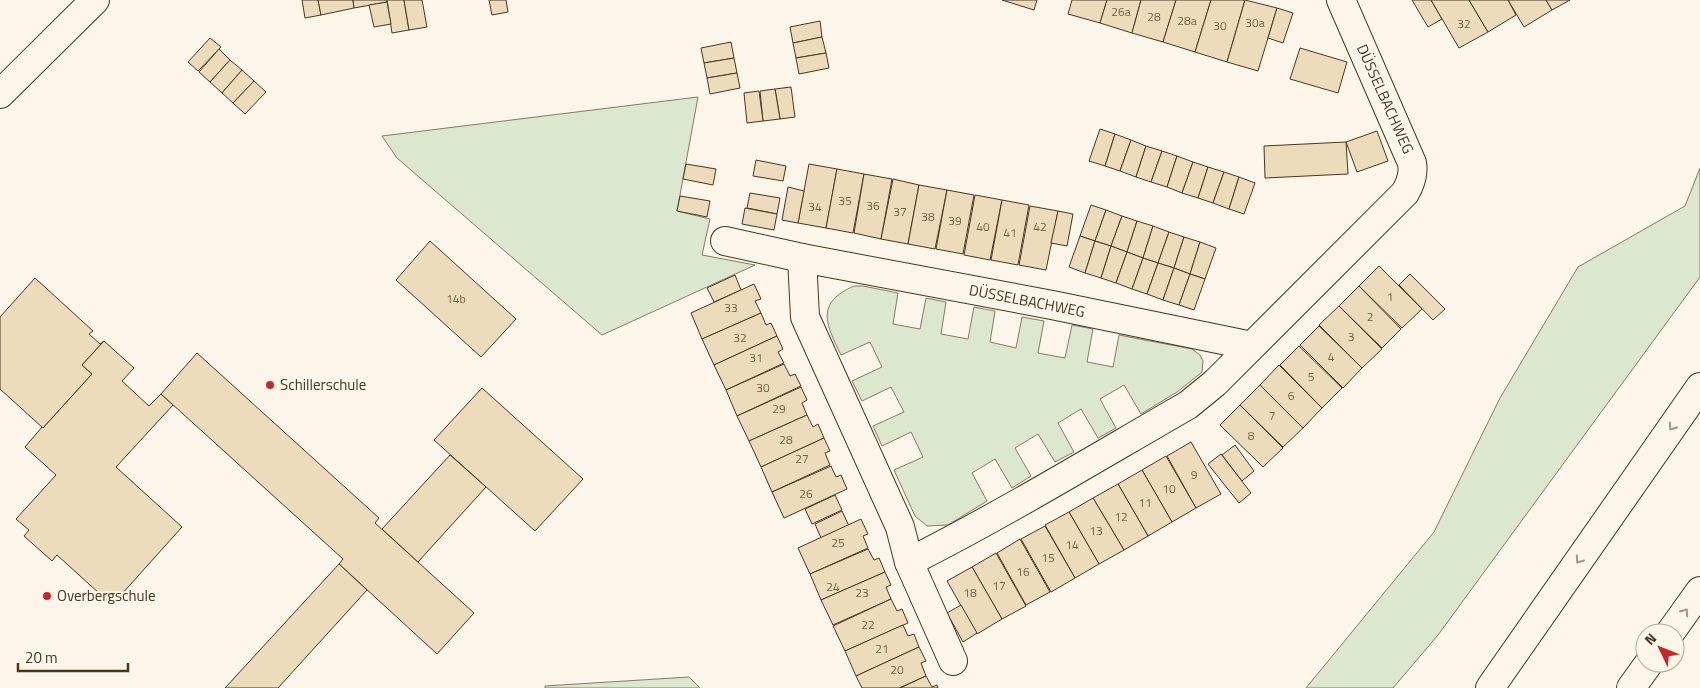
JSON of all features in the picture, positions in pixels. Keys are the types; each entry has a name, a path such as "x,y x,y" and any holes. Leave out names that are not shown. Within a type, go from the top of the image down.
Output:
{"main road":[{"path":"0,94 95,0"},
{"name":"DÜSSELBACHWEG","path":"909,562 1188,405 1209,389 1405,193 1412,179 1412,163 1341,0"},
{"name":"DÜSSELBACHWEG","path":"725,241 802,258 1052,305 1252,346"},
{"path":"802,258 805,317 900,527 909,562 953,661"},
{"path":"1490,688 1700,387"},
{"path":"1677,623 1700,591"},
{"path":"1631,688 1642,673"}],"green space":[{"path":"698,97 677,211 710,219 702,255 755,265 602,335 397,158 382,136"},
{"path":"1700,168 1700,277 1438,635 1393,688 1306,688 1434,532 1500,398 1578,267 1685,206"},
{"path":"854,286 898,293 893,324 920,329 926,298 946,302 941,334 968,339 974,307 995,311 990,342 1016,348 1022,317 1044,321 1038,353 1065,358 1072,325 1093,329 1087,362 1113,367 1119,335 1192,349 1200,355 1203,361 1202,372 1177,392 1141,414 1124,385 1100,399 1116,428 1098,438 1081,409 1058,423 1074,452 1055,462 1038,434 1015,448 1031,476 1012,488 995,459 972,473 987,501 948,525 927,526 915,516 894,470 923,457 911,432 882,446 873,426 904,412 891,387 862,401 852,381 882,367 870,342 841,355 831,334 827,315 829,307 833,300"},
{"path":"689,677 700,688 545,688 545,686"}],"building":[{"path":"302,0 318,0 321,15 305,18"},
{"path":"318,0 353,0 354,8 321,15"},
{"path":"353,0 387,0 387,2 354,8"},
{"path":"387,0 404,0 409,30 392,33"},
{"path":"404,0 422,0 427,27 409,30"},
{"path":"489,0 506,0 508,12 492,15"},
{"path":"1002,0 1037,0 1034,10"},
{"path":"1072,0 1107,0 1100,23 1068,14"},
{"path":"1107,0 1141,0 1132,33 1100,23"},
{"path":"1141,0 1176,0 1163,42 1132,33"},
{"path":"1176,0 1211,0 1195,52 1163,42"},
{"path":"1211,0 1245,0 1227,62 1195,52"},
{"path":"1245,0 1277,8 1258,71 1227,62"},
{"path":"1412,0 1431,0 1442,19 1428,27"},
{"path":"1431,0 1469,0 1488,32 1459,48"},
{"path":"1469,0 1508,0 1516,15 1488,32"},
{"path":"1508,0 1546,0 1552,10 1524,27"},
{"path":"1546,0 1570,0 1552,10"},
{"path":"387,2 391,24 374,27 369,5"},
{"path":"1277,8 1293,13 1283,43 1268,38"},
{"path":"820,21 822,37 793,43 790,27"},
{"path":"822,37 826,53 796,58 793,43"},
{"path":"210,38 221,47 198,71 188,62"},
{"path":"731,42 734,58 704,63 701,48"},
{"path":"1300,48 1347,62 1338,93 1290,79"},
{"path":"219,49 230,60 210,82 199,72"},
{"path":"826,53 829,68 799,74 796,58"},
{"path":"734,58 737,73 707,78 704,63"},
{"path":"230,60 242,70 222,93 210,82"},
{"path":"242,70 254,81 233,103 222,93"},
{"path":"737,73 740,88 710,94 707,78"},
{"path":"254,81 266,92 245,114 233,103"},
{"path":"791,87 795,117 780,119 775,89"},
{"path":"775,89 780,119 763,121 760,91"},
{"path":"759,91 763,121 747,123 744,93"},
{"path":"1100,129 1115,134 1105,166 1089,161"},
{"path":"1377,131 1388,161 1357,172 1346,142"},
{"path":"1115,134 1131,140 1120,171 1105,166"},
{"path":"1131,140 1146,146 1136,177 1120,171"},
{"path":"1346,142 1348,174 1265,178 1264,146"},
{"path":"1146,146 1162,151 1151,182 1136,177"},
{"path":"1162,151 1177,156 1167,187 1151,182"},
{"path":"1177,156 1193,162 1182,193 1167,187"},
{"path":"756,160 786,166 783,181 753,176"},
{"path":"1193,162 1208,167 1198,198 1182,193"},
{"path":"686,164 716,169 713,185 683,179"},
{"path":"809,164 837,169 826,228 798,223"},
{"path":"1208,167 1224,172 1213,203 1198,198"},
{"path":"837,169 864,174 853,233 826,228"},
{"path":"1224,172 1239,177 1229,209 1213,203"},
{"path":"864,174 892,179 881,239 854,233"},
{"path":"1239,177 1255,183 1244,214 1229,209"},
{"path":"893,179 919,185 908,244 881,239"},
{"path":"919,185 947,190 935,249 908,244"},
{"path":"788,187 804,191 798,223 782,220"},
{"path":"947,190 974,195 963,254 936,249"},
{"path":"750,193 780,198 777,214 747,208"},
{"path":"975,195 1002,200 990,260 964,255"},
{"path":"680,196 710,201 707,217 677,211"},
{"path":"1002,200 1029,205 1018,265 991,260"},
{"path":"1091,205 1106,210 1095,241 1080,236"},
{"path":"1030,206 1058,211 1046,270 1019,265"},
{"path":"745,208 777,214 774,230 742,224"},
{"path":"1106,210 1122,216 1111,246 1095,241"},
{"path":"1058,211 1073,214 1067,246 1051,243"},
{"path":"1122,216 1137,221 1127,252 1111,246"},
{"path":"1137,221 1153,226 1143,258 1127,252"},
{"path":"1153,226 1169,232 1158,263 1143,258"},
{"path":"1169,232 1184,237 1174,268 1158,263"},
{"path":"1080,236 1095,241 1085,273 1069,267"},
{"path":"1184,237 1200,242 1190,274 1174,268"},
{"path":"430,241 516,319 481,357 396,280"},
{"path":"1095,241 1111,246 1101,278 1085,273"},
{"path":"1200,242 1216,248 1205,279 1190,274"},
{"path":"1111,246 1127,252 1116,283 1101,278"},
{"path":"1127,252 1143,258 1132,289 1116,283"},
{"path":"1143,258 1158,263 1147,294 1132,289"},
{"path":"1158,263 1174,268 1163,300 1147,294"},
{"path":"1379,266 1422,309 1402,328 1359,286"},
{"path":"1174,268 1190,274 1179,305 1163,300"},
{"path":"1190,274 1205,279 1194,310 1179,305"},
{"path":"1410,274 1445,309 1433,320 1399,285"},
{"path":"735,275 741,290 714,302 707,288"},
{"path":"35,278 93,331 89,334 100,344 104,341 82,365 92,374 43,428 0,389 0,317"},
{"path":"754,284 761,299 755,301 761,313 702,339 691,313"},
{"path":"1359,286 1401,329 1382,348 1339,306"},
{"path":"1339,306 1382,349 1362,368 1319,325"},
{"path":"761,313 766,325 771,323 777,336 714,365 702,339"},
{"path":"1319,326 1362,368 1343,388 1300,345"},
{"path":"777,336 783,349 778,352 784,363 726,390 714,365"},
{"path":"104,341 134,368 122,381 149,406 161,394 173,405 116,467 182,527 112,605 57,555 52,561 24,536 29,530 16,519 56,475 25,447 92,374 82,365"},
{"path":"1299,346 1342,388 1322,408 1280,365"},
{"path":"197,353 379,518 375,523 474,613 437,654 339,564 343,559 161,394"},
{"path":"784,364 790,376 795,374 801,386 737,416 726,390"},
{"path":"1279,365 1322,408 1303,428 1260,385"},
{"path":"1260,385 1303,428 1283,447 1240,405"},
{"path":"801,387 807,400 802,403 807,415 749,441 737,416"},
{"path":"482,388 583,479 535,531 434,440"},
{"path":"1240,405 1283,448 1263,467 1220,425"},
{"path":"807,415 813,427 818,424 824,438 761,467 749,441"},
{"path":"824,438 830,451 825,453 830,465 772,492 761,467"},
{"path":"1191,442 1221,494 1196,508 1167,456"},
{"path":"1235,445 1254,471 1242,481 1222,455"},
{"path":"1221,454 1251,493 1239,503 1208,464"},
{"path":"450,455 486,487 418,562 382,529"},
{"path":"1166,456 1196,508 1172,522 1142,470"},
{"path":"831,466 836,477 841,475 847,489 784,518 772,492"},
{"path":"1142,470 1172,522 1148,536 1118,484"},
{"path":"1118,484 1148,536 1124,550 1093,498"},
{"path":"835,495 842,510 812,524 805,509"},
{"path":"1093,498 1124,550 1099,564 1069,512"},
{"path":"842,511 849,526 821,538 815,524"},
{"path":"1069,512 1099,564 1075,578 1045,525"},
{"path":"861,519 868,534 863,536 868,548 810,574 798,548"},
{"path":"1045,526 1075,578 1051,592 1021,539"},
{"path":"1020,539 1050,592 1026,605 997,553"},
{"path":"868,549 874,560 879,558 885,572 821,600 810,574"},
{"path":"996,553 1026,606 1002,619 972,567"},
{"path":"339,564 367,590 278,688 225,688"},
{"path":"972,567 1002,619 977,634 947,581"},
{"path":"885,572 891,585 886,587 891,599 833,625 821,600"},
{"path":"891,599 897,611 902,609 908,623 845,651 833,626"},
{"path":"961,605 977,633 963,642 947,613"},
{"path":"903,625 908,636 914,634 919,647 856,676 845,651"},
{"path":"919,647 926,661 921,663 926,676 899,688 862,688 856,676"},
{"path":"926,676 932,687 937,685 938,688 900,688"}],"place":[{"name":"Schillerschule","path":"270,385"},
{"name":"Overbergschule","path":"47,596"}]}
